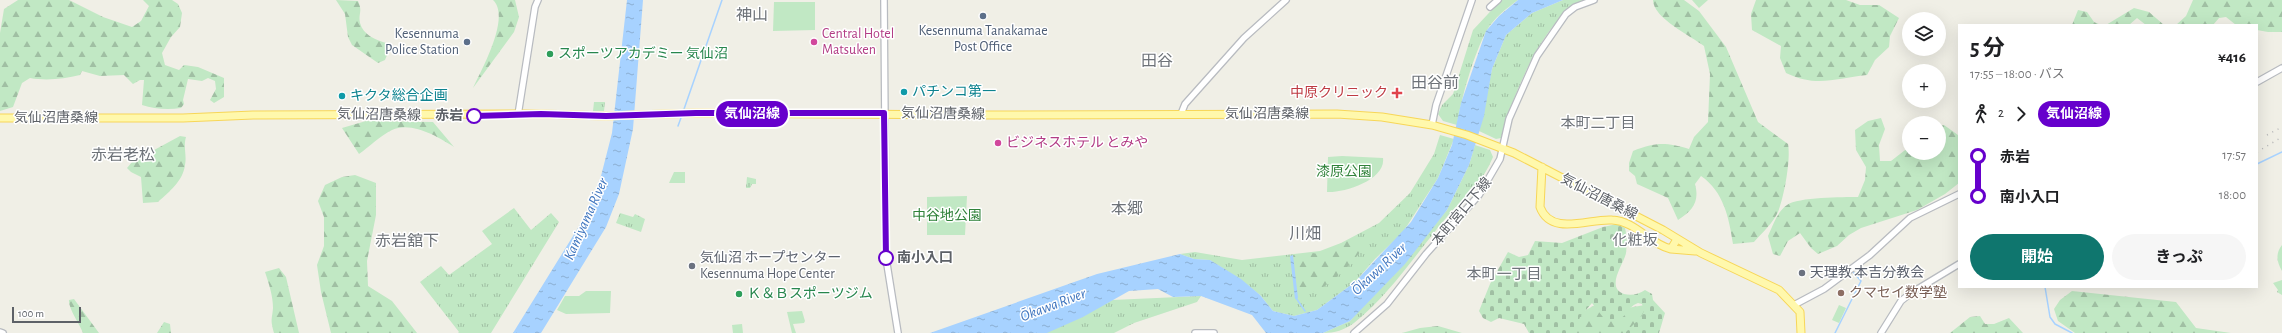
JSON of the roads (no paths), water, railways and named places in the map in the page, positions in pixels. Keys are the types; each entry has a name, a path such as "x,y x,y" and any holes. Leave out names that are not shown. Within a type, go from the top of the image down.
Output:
{"main road":[{"name":"気仙沼唐桑線","path":"0,118 518,115 606,116 678,113 1359,115 1444,128 1504,149 1542,167 1702,253 1779,290 1800,312 1801,333"},
{"name":"気仙沼唐桑線","path":"1542,167 1540,207 1542,212 1549,219 1577,225 1609,220 1618,221 1635,228 1658,245 1671,249 1702,253"},
{"path":"1671,249 1677,239"}],"street":[{"path":"518,115 535,7 538,0"},
{"path":"884,0 886,258 898,333"},
{"path":"1181,114 1185,104 1235,48 1286,0"},
{"path":"1432,125 1436,105 1472,0"},
{"path":"1490,7 1498,0"},
{"name":"本町宮口下線","path":"1354,333 1384,307 1426,254 1479,195 1494,173 1504,149 1509,118 1537,56 1566,14 1575,7 1594,0"},
{"path":"2258,81 2282,68"},
{"path":"1794,305 1824,288 1870,255 1910,218 1958,194"},
{"path":"1881,333 1901,301 1911,293 1958,265"},
{"path":"1195,333 1214,333"}],"water":[{"name":"Kamiyama River","path":"627,0 643,0 633,129 619,194 606,227 541,333 513,333 586,215 601,176 612,133"},
{"name":"Ōkawa River","path":"1518,0 1563,0 1532,13 1506,35 1492,69 1484,116 1469,165 1447,210 1405,264 1350,321 1323,333 1266,333 1252,315 1201,296 1173,297 1158,289 1129,291 1083,317 1047,333 930,333 1097,274 1180,254 1194,259 1210,260 1241,279 1260,295 1273,311 1294,316 1317,310 1355,282 1411,222 1438,178 1452,145 1461,103 1486,31 1499,16"},
{"path":"1293,255 1298,298 1295,299 1290,256"}],"waterway":[{"path":"683,112 722,0"},
{"path":"678,126 682,115"},
{"path":"2258,164 2282,152"},
{"path":"1835,333 1861,281 1853,272"},
{"path":"2045,288 2050,317 2055,324 2072,333"},
{"path":"1296,298 1305,311"}],"railway":[{"path":"2267,135 2282,127"},
{"path":"2258,151 2282,137"}],"place":[{"name":"Kesennuma Tanakamae Post Office","path":"983,16"},
{"name":"Kesennuma Police Station","path":"467,42"},
{"name":"Central Hotel Matsuken","path":"814,42"},
{"name":"スポーツアカデミー 気仙沼","path":"550,54"},
{"name":"パチンコ第一","path":"904,92"},
{"name":"中原クリニック","path":"1397,93"},
{"name":"キクタ総合企画","path":"342,96"},
{"name":"赤岩","path":"474,116"},
{"name":"ビジネスホテル とみや","path":"998,143"},
{"name":"南小入口","path":"886,258"},
{"name":"気仙沼 ホープセンター Kesennuma Hope Center","path":"692,266"},
{"name":"天理教 本吉分教会","path":"1802,273"},
{"name":"クマセイ数学塾","path":"1841,293"},
{"name":"Ｋ＆Ｂスポーツジム","path":"739,294"}],"district":[{"name":"神山","path":"752,15"},
{"name":"田谷","path":"1157,61"},
{"name":"田谷前","path":"1435,83"},
{"name":"本町二丁目","path":"1598,123"},
{"name":"赤岩老松","path":"123,155"},
{"name":"本郷","path":"1127,209"},
{"name":"川畑","path":"1305,234"},
{"name":"化粧坂","path":"1635,240"},
{"name":"赤岩舘下","path":"407,241"},
{"name":"本町一丁目","path":"1504,274"}],"park label":[{"name":"漆原公園","path":"1344,172"},
{"name":"中谷地公園","path":"947,216"}]}
